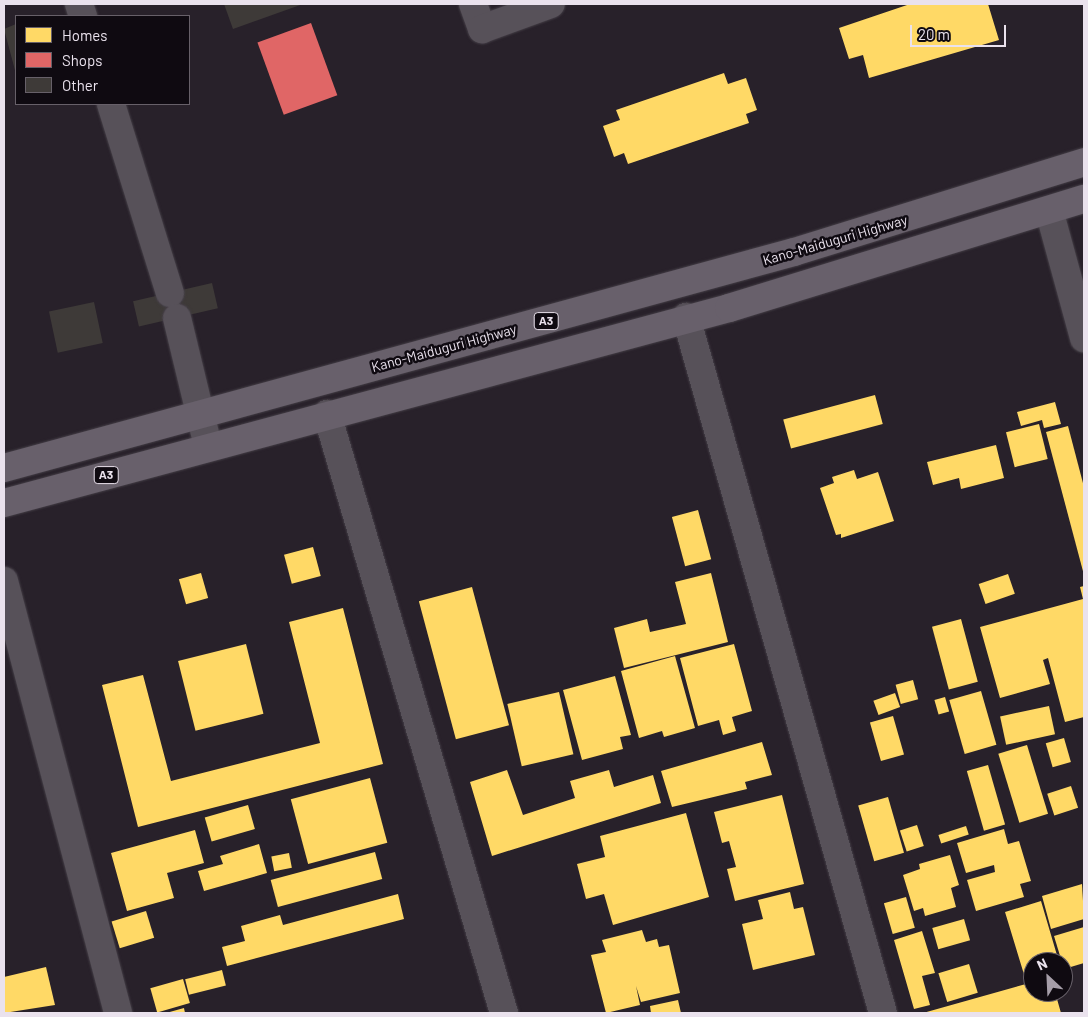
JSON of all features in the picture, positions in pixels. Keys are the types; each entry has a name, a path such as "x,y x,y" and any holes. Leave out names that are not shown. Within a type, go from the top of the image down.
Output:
{"highway":[{"name":"Kano-Maiduguri Highway","path":"4,468 785,255 1084,162"},
{"name":"A3","path":"4,503 943,246 1084,199"}],"street":[{"path":"474,4 482,29 551,4"},
{"path":"111,105 174,305 208,446"},
{"path":"1049,210 1084,338"},
{"path":"686,317 884,1013"},
{"path":"327,414 504,1013"},
{"path":"4,582 118,1013"}],"building: Homes":[{"path":"910,4 988,4 999,40 869,78 863,55 849,59 839,28"},
{"path":"724,73 728,84 746,78 757,110 746,114 749,123 628,164 624,153 614,157 603,126 620,120 616,110"},
{"path":"875,395 883,424 791,449 783,420"},
{"path":"1055,402 1061,424 1044,428 1042,420 1021,426 1017,412"},
{"path":"1039,424 1048,459 1015,467 1006,432"},
{"path":"1068,426 1084,487 1084,575 1046,432"},
{"path":"996,445 1004,478 961,489 959,478 933,485 927,462"},
{"path":"854,470 857,479 878,472 894,521 841,538 841,534 836,535 820,488 834,483 832,477"},
{"path":"698,510 711,559 685,566 672,517"},
{"path":"313,547 321,576 292,584 284,555"},
{"path":"201,573 208,598 186,604 179,579"},
{"path":"711,573 728,642 624,668 614,628 647,619 650,632 686,624 675,582"},
{"path":"1008,574 1015,594 986,604 979,584"},
{"path":"1084,586 1084,717 1065,722 1048,658 1043,660 1050,684 1000,698 980,627 1083,599 1080,587"},
{"path":"472,587 509,725 456,739 419,601"},
{"path":"343,608 383,764 138,827 102,685 143,675 171,781 320,743 289,622"},
{"path":"961,619 978,682 949,690 932,627"},
{"path":"246,644 263,714 195,731 178,661"},
{"path":"734,644 752,711 732,717 736,731 723,735 719,720 698,726 680,658"},
{"path":"675,656 695,728 664,737 662,731 639,738 621,671"},
{"path":"615,676 631,735 620,737 623,749 582,760 563,690"},
{"path":"913,680 918,699 901,704 896,685"},
{"path":"981,691 996,745 965,754 949,700"},
{"path":"559,692 573,754 522,766 507,704"},
{"path":"895,693 900,707 879,715 873,701"},
{"path":"945,697 949,711 939,714 934,700"},
{"path":"1049,706 1055,734 1006,745 1000,716"},
{"path":"893,716 904,754 881,761 870,723"},
{"path":"1064,738 1071,762 1053,767 1046,743"},
{"path":"762,742 772,775 745,782 747,789 672,807 661,771"},
{"path":"1027,745 1048,814 1019,823 998,754"},
{"path":"988,765 1005,825 984,831 967,771"},
{"path":"507,770 523,815 575,798 570,781 609,770 614,787 653,775 661,803 492,856 470,782"},
{"path":"370,778 387,843 308,864 291,799"},
{"path":"1071,786 1078,808 1054,816 1047,794"},
{"path":"782,795 804,884 735,901 727,869 736,867 729,841 722,843 714,812"},
{"path":"888,797 904,853 874,861 858,806"},
{"path":"248,805 255,829 212,841 205,817"},
{"path":"686,813 709,897 613,925 604,894 586,899 577,864 605,857 600,836"},
{"path":"917,825 924,846 907,851 900,831"},
{"path":"966,826 969,835 941,844 938,835"},
{"path":"1004,829 1008,844 1019,841 1031,881 1020,884 1024,897 976,911 967,880 995,872 994,865 966,873 957,843"},
{"path":"195,830 204,863 167,873 174,898 127,911 111,853"},
{"path":"259,844 267,873 204,891 198,871 223,864 220,856"},
{"path":"375,852 382,879 278,907 271,880"},
{"path":"289,853 292,868 274,871 271,856"},
{"path":"950,855 959,885 951,888 956,907 925,916 923,908 914,911 903,875 920,869 919,864"},
{"path":"1082,884 1084,919 1051,929 1042,896"},
{"path":"790,892 794,909 803,907 815,955 753,970 742,924 763,919 758,900"},
{"path":"398,894 404,919 227,966 222,947 245,941 241,926 280,915 283,925"},
{"path":"906,897 915,928 893,934 884,903"},
{"path":"1041,901 1056,952 1023,952 1023,971 1005,912"},
{"path":"146,911 154,938 120,948 112,922"},
{"path":"964,919 970,940 938,949 932,928"},
{"path":"1084,927 1084,963 1073,966 1073,952 1059,952 1054,936"},
{"path":"642,930 646,942 657,939 659,947 669,945 680,993 641,1002 636,986 640,1005 606,1013 591,955 606,952 602,940"},
{"path":"922,931 935,973 922,976 930,1005 914,1009 894,940"},
{"path":"969,964 978,993 947,1002 938,973"},
{"path":"46,967 55,1005 4,1013 4,977"},
{"path":"222,970 226,986 189,995 185,979"},
{"path":"183,979 190,1003 157,1012 150,988"},
{"path":"1023,985 1023,1002 1058,1002 1061,1013 923,1013"},
{"path":"678,1000 681,1013 651,1013 650,1006"},
{"path":"184,1008 185,1013 166,1013"}],"building: Shops":[{"path":"311,23 337,95 284,115 257,42"}],"building: Other":[{"path":"224,4 303,4 233,29"},
{"path":"15,24 15,70 4,29"},
{"path":"212,283 218,308 139,327 133,301"},
{"path":"94,302 103,343 58,353 49,312"}]}
